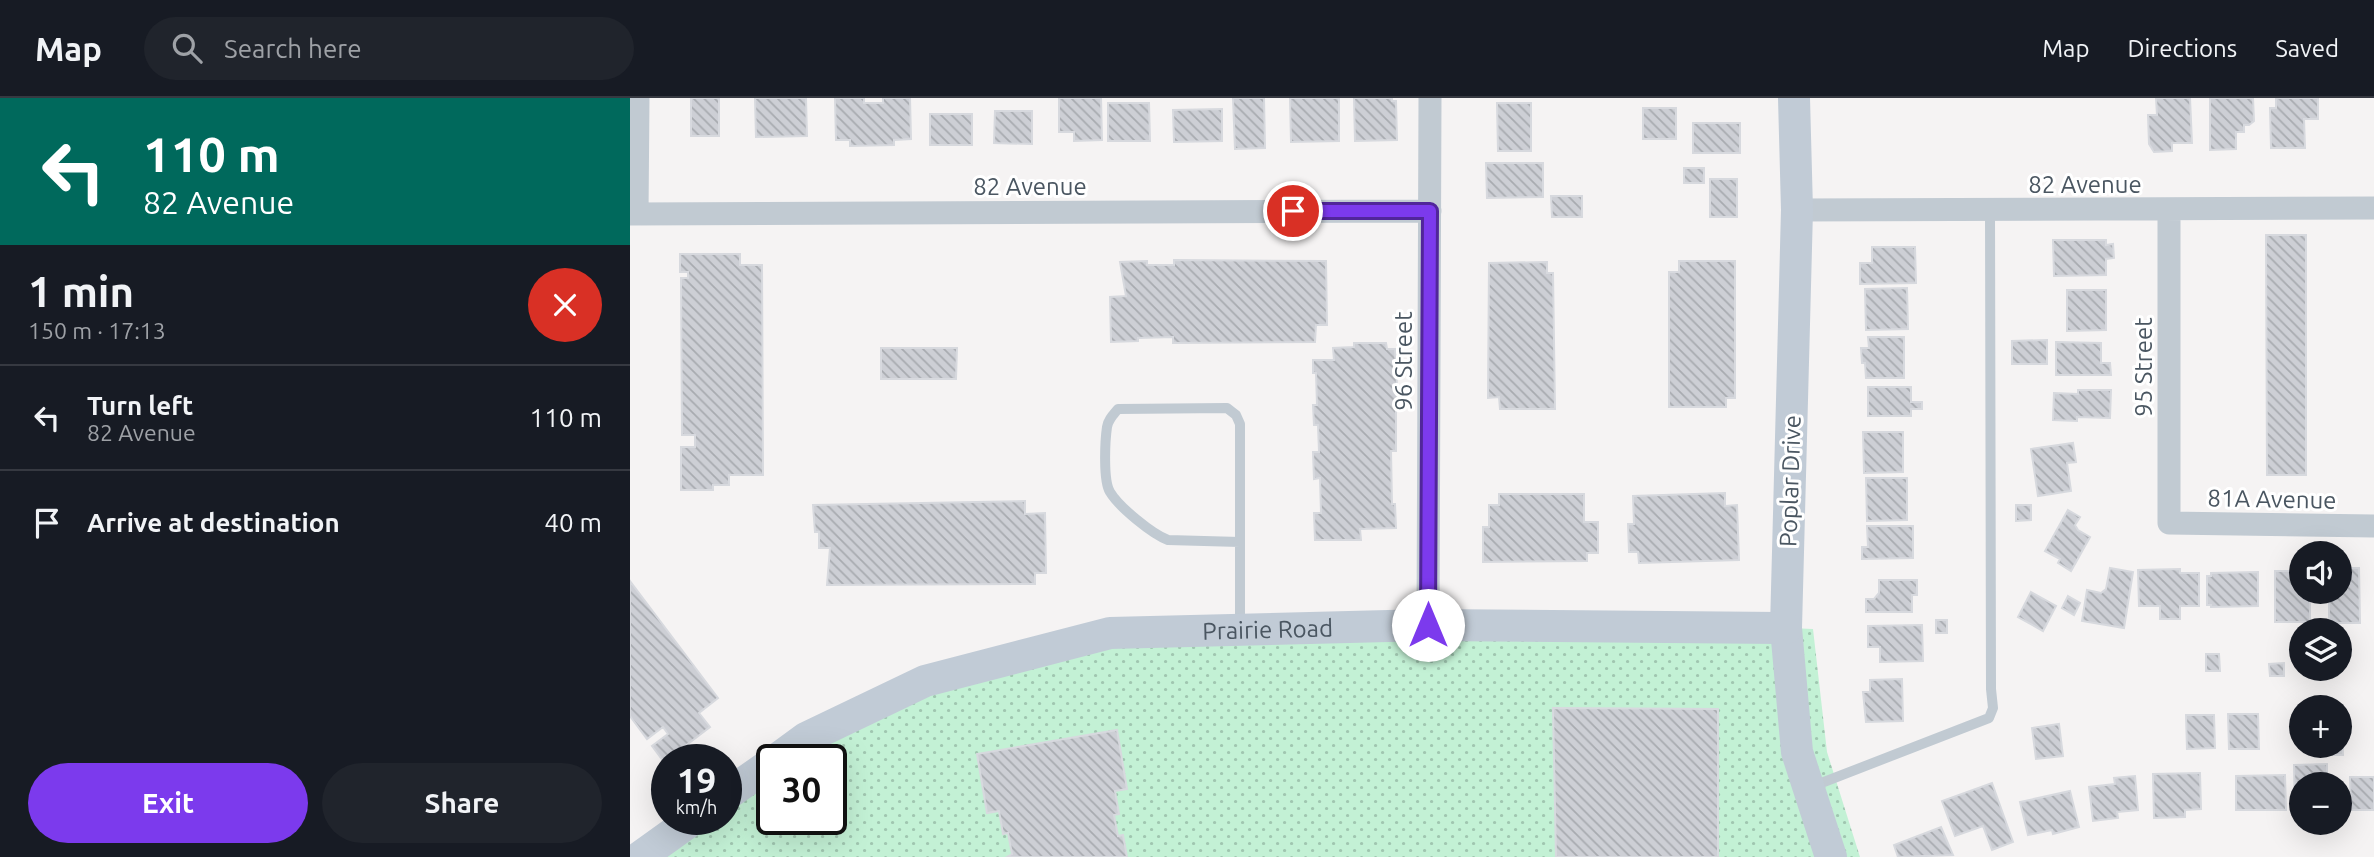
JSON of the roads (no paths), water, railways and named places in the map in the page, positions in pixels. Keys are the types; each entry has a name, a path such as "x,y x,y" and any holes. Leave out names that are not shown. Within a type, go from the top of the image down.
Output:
{"street":[{"path":"634,214 638,98"},
{"name":"96 Street","path":"1428,625 1430,98"},
{"name":"Poplar Drive","path":"1794,98 1797,210 1786,628 1797,752 1831,857"},
{"name":"82 Avenue","path":"1797,210 2374,208"},
{"name":"95 Street","path":"2169,210 2169,523"},
{"name":"82 Avenue","path":"634,214 1430,211"},
{"name":"81A Avenue","path":"2169,523 2374,526"},
{"name":"Prairie Road","path":"798,744 925,681 1110,633 1428,625 1786,628"},
{"path":"640,857 671,835"}],"lane":[{"path":"1809,788 1989,718 1993,708 1990,210"},
{"path":"1240,542 1168,540 1160,537 1115,498 1106,481 1107,426 1118,409 1227,408 1236,415 1240,424 1240,542 1240,629"}]}
